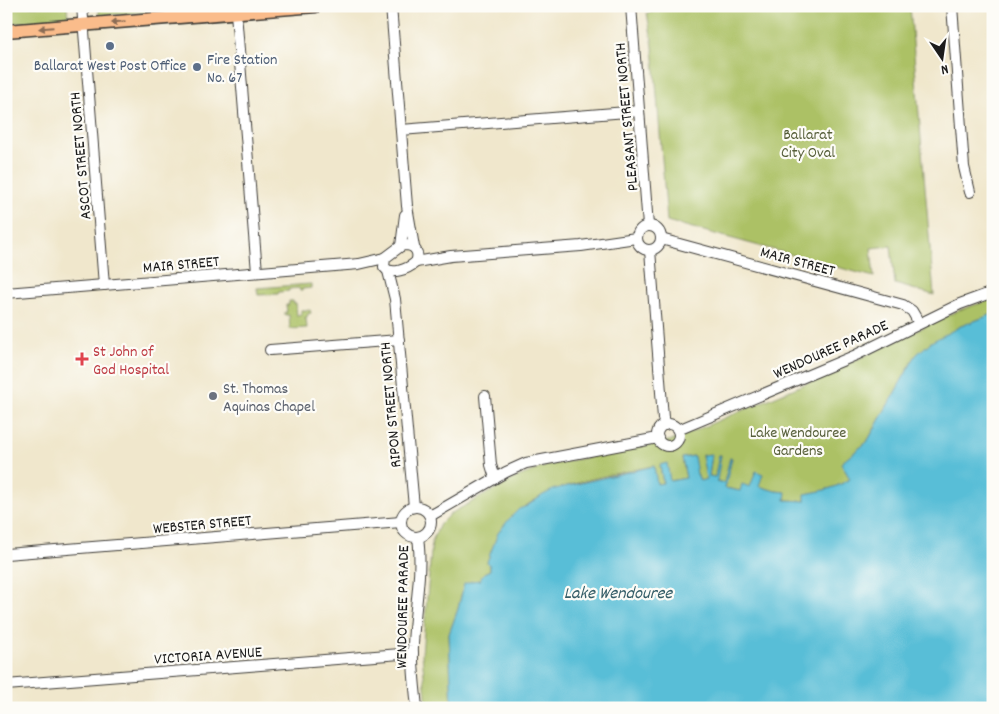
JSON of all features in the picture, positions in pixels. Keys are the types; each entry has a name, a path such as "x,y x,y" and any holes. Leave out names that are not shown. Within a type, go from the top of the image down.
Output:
{"main road":[{"path":"6,31 236,10 316,6"}],"street":[{"name":"ASCOT STREET NORTH","path":"82,6 104,285"},
{"path":"391,6 406,200 415,249 418,254 416,262"},
{"name":"PLEASANT STREET NORTH","path":"630,6 648,226"},
{"path":"952,6 964,167 970,192"},
{"path":"236,10 257,272"},
{"path":"401,130 639,111"},
{"path":"401,246 406,200"},
{"path":"648,226 657,229 661,239 658,246 650,250 640,247 636,238 639,230 648,226"},
{"path":"451,256 415,249 409,245 401,246 385,258 383,263 387,270 399,270 409,267 416,262 451,256 581,246 636,238"},
{"name":"MAIR STREET","path":"661,239 903,305 912,311 919,323"},
{"path":"650,250 662,418 666,425"},
{"name":"MAIR STREET","path":"6,293 359,264 385,258"},
{"name":"MAIR STREET","path":"359,264 387,270"},
{"name":"RIPON STREET NORTH","path":"387,270 395,299 414,507"},
{"name":"RIPON STREET NORTH","path":"395,299 399,270"},
{"name":"WENDOUREE PARADE","path":"678,430 856,354 960,304 993,292"},
{"path":"270,350 399,340"},
{"path":"485,396 491,465 495,478"},
{"path":"666,425 673,425 678,430 679,437 672,445 665,446 658,438 659,430 666,425"},
{"path":"430,516 495,478 518,467 539,460 658,438"},
{"path":"414,507 422,509 430,516 431,524 429,529 418,537 404,532 401,522 406,511 414,507"},
{"name":"WEBSTER STREET","path":"6,554 401,522"},
{"name":"WENDOUREE PARADE","path":"417,708 412,653 420,572 418,537"},
{"name":"VICTORIA AVENUE","path":"6,685 412,653"}],"green space":[{"path":"6,6 67,6 68,18 6,24"},
{"path":"99,6 214,6 99,16"},
{"name":"Ballarat City Oval","path":"658,6 910,6 934,295 895,284 891,246 871,248 874,277 667,221 653,46 647,13 652,12"},
{"path":"311,284 311,288 302,289 302,291 299,288 289,289 289,291 279,292 278,294 258,295 257,288"},
{"name":"Lake Wendouree Gardens","path":"993,299 993,314 961,326 916,355 867,442 842,463 850,479 829,489 806,494 805,501 785,500 785,492 758,486 740,491 725,488 732,458 730,458 724,483 716,481 721,455 719,455 715,477 709,476 712,454 702,455 707,479 700,481 693,456 682,458 686,478 670,481 666,464 660,465 663,483 657,484 653,466 591,479 550,493 514,515 501,530 495,541 487,562 490,570 484,573 480,580 469,582 463,587 449,634 452,708 427,708 422,654 432,541 440,524 450,514 515,478 549,465 673,440 823,376 959,310"},
{"path":"289,301 296,303 297,316 301,315 301,310 310,310 311,313 304,318 306,319 307,328 290,329 289,315 285,315 285,312 287,312 286,305 289,305"}],"water":[{"name":"Lake Wendouree","path":"993,314 993,708 452,708 449,634 464,584 480,580 484,573 490,570 487,562 498,533 519,509 555,489 654,466 657,484 663,483 660,465 667,463 670,481 686,478 682,458 694,456 700,481 706,479 702,455 712,454 709,476 715,477 719,455 721,455 717,481 724,483 730,458 732,458 725,488 740,491 742,484 750,487 756,471 763,474 759,486 786,492 785,500 805,501 805,494 829,489 850,479 841,463 867,442 916,355 931,342 961,326"}],"place":[{"name":"Ballarat West Post Office","path":"110,46"},
{"name":"Fire Station No. 67","path":"197,67"},
{"name":"St John of God Hospital","path":"82,359"},
{"name":"St. Thomas Aquinas Chapel","path":"213,396"}]}
